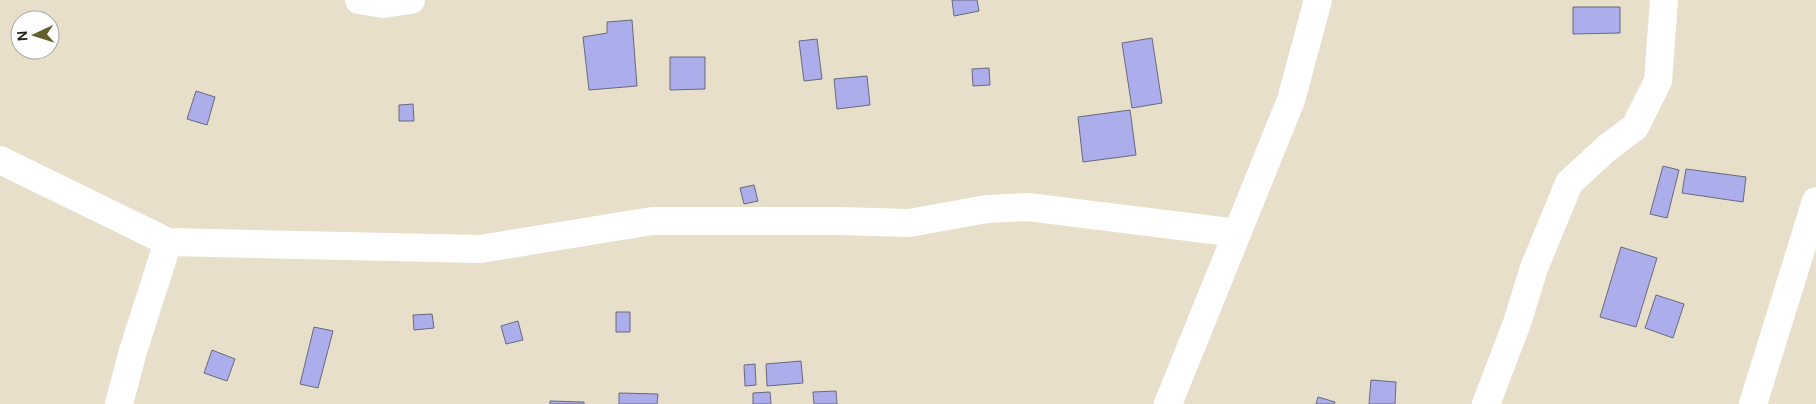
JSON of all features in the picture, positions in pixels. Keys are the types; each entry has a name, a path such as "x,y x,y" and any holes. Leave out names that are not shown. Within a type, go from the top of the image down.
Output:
{"street":[{"path":"359,0 383,4 411,0"},
{"path":"1168,404 1291,100 1318,0"},
{"path":"1486,404 1517,323 1534,268 1569,183 1607,148 1635,127 1658,81 1664,0"},
{"path":"0,160 168,242 480,249 652,222 909,223 987,209 1028,207 1237,233"},
{"path":"1753,404 1816,201"},
{"path":"119,404 133,351 168,242"}],"building":[{"path":"952,0 977,0 979,11 954,16"},
{"path":"1573,7 1620,7 1620,33 1573,34"},
{"path":"632,20 637,86 589,90 583,37 607,33 607,22"},
{"path":"1152,38 1162,103 1132,108 1122,43"},
{"path":"817,39 822,79 804,81 799,41"},
{"path":"670,57 705,57 705,89 670,90"},
{"path":"989,68 990,85 973,86 972,69"},
{"path":"867,76 870,105 837,109 834,79"},
{"path":"196,91 215,97 207,125 187,119"},
{"path":"413,104 414,121 399,121 399,105"},
{"path":"1130,110 1136,155 1083,162 1078,117"},
{"path":"1663,166 1679,170 1667,218 1650,214"},
{"path":"1686,169 1746,177 1743,202 1682,193"},
{"path":"754,185 758,201 744,204 740,188"},
{"path":"1621,247 1657,258 1636,327 1600,317"},
{"path":"1656,295 1684,304 1673,338 1645,328"},
{"path":"616,312 630,312 630,332 616,332"},
{"path":"432,314 434,328 414,330 413,315"},
{"path":"518,321 523,340 506,344 501,326"},
{"path":"314,327 333,331 318,388 300,384"},
{"path":"212,350 235,359 227,381 204,373"},
{"path":"801,361 803,383 767,386 766,364"},
{"path":"755,364 756,385 745,386 744,365"},
{"path":"1371,380 1396,382 1395,404 1369,404"},
{"path":"836,391 837,404 814,404 813,392"},
{"path":"770,392 771,404 753,404 753,393"},
{"path":"619,393 658,394 657,404 619,404"},
{"path":"1318,397 1335,402 1334,404 1316,404"},
{"path":"550,401 584,402 584,404 550,404"}]}
